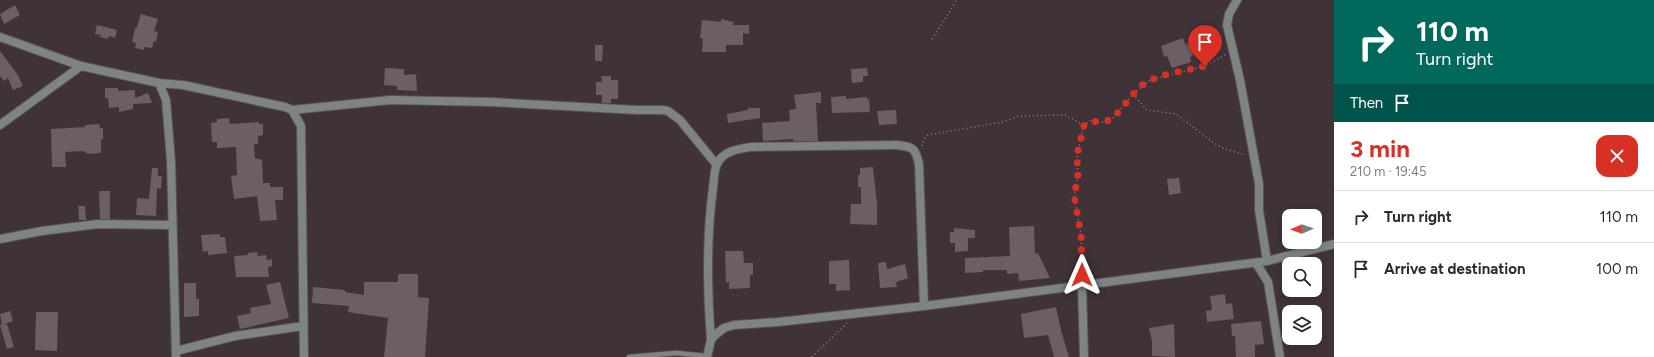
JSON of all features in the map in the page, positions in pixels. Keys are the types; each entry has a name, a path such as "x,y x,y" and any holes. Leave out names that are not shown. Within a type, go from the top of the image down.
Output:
{"street":[{"path":"1237,0 1227,20 1232,50 1240,80 1259,184 1259,210 1267,261"},
{"path":"0,37 81,66 159,83 183,85 274,104 292,110 390,100 491,102 663,110 668,111 680,120 716,164"},
{"path":"0,125 81,66"},
{"path":"159,83 166,100 172,182 176,354 235,336 303,326"},
{"path":"292,110 301,126 302,139 304,357"},
{"path":"707,356 711,340 708,297 708,242 716,164 725,154 750,147 896,145 911,147 916,151 919,164 924,306"},
{"path":"0,239 42,231 98,224 172,225"},
{"path":"711,340 724,328 734,325 778,322 924,306 1256,263 1334,244"},
{"path":"1256,263 1268,282 1275,318 1280,357"},
{"path":"1082,286 1084,357"}],"lane":[{"path":"629,357 676,353 707,356"}],"path":[{"path":"932,39 957,0"},
{"path":"1082,286 1081,235 1074,195 1078,178 1077,155 1084,125 1090,121 1102,122 1112,119 1133,94 1150,80 1205,66 1232,50"},
{"path":"1133,94 1147,110 1176,114 1214,144 1254,157"},
{"path":"922,147 924,139 928,135 1003,122 1019,116 1065,115 1084,125"},
{"path":"812,357 847,323"}],"building":[{"path":"15,5 20,15 4,24 0,14"},
{"path":"141,14 158,19 154,31 158,32 156,42 154,41 152,48 144,47 144,50 135,48 136,43 132,42"},
{"path":"721,19 734,22 733,25 749,25 749,34 743,33 743,45 726,45 726,52 702,52 703,39 700,38 702,20 721,22"},
{"path":"97,25 117,30 115,38 109,36 108,39 100,37 101,35 95,34"},
{"path":"1183,38 1193,56 1190,57 1191,62 1172,68 1167,56 1164,57 1161,46"},
{"path":"595,45 603,45 602,61 595,61"},
{"path":"0,51 18,75 23,86 13,90 8,78 4,81 0,76"},
{"path":"385,68 404,69 404,75 416,74 417,91 397,90 397,86 384,85"},
{"path":"867,68 868,76 863,76 863,82 852,83 851,69"},
{"path":"601,76 611,76 611,80 618,80 618,99 611,99 611,103 602,103 602,95 596,95 596,82 602,82"},
{"path":"105,88 118,88 118,91 135,90 135,98 148,93 152,103 133,104 133,109 119,112 119,107 109,108 108,98 105,98"},
{"path":"821,92 821,103 816,103 818,141 793,141 793,139 763,141 762,123 790,121 789,110 796,109 794,95"},
{"path":"846,96 846,99 867,97 867,99 869,99 870,112 832,113 831,97"},
{"path":"748,108 760,108 760,118 728,123 727,114 748,110"},
{"path":"896,110 897,124 879,125 877,111"},
{"path":"229,118 230,124 259,122 259,124 263,124 263,135 258,136 258,144 254,144 255,158 262,160 263,183 270,183 270,187 283,187 283,200 275,200 277,220 260,221 257,196 234,199 231,176 237,175 236,147 217,148 217,142 212,142 211,123 217,122 217,119"},
{"path":"99,124 100,128 103,128 101,153 88,154 83,151 65,152 66,167 52,167 51,129 85,127 85,125"},
{"path":"873,167 877,204 877,225 850,224 851,204 861,204 861,187 858,187 858,175 860,175 860,168"},
{"path":"152,168 158,168 158,176 162,176 161,189 157,188 156,216 136,215 137,198 149,199"},
{"path":"1179,178 1181,193 1169,195 1167,179"},
{"path":"99,191 110,191 110,219 100,219"},
{"path":"78,206 85,206 86,220 79,220"},
{"path":"1034,226 1035,254 1038,253 1050,278 1019,281 1018,273 1007,274 1007,270 983,270 983,272 965,273 965,258 1010,256 1009,227"},
{"path":"954,228 975,230 975,238 968,238 968,251 955,252 955,243 950,243 950,232 954,232"},
{"path":"220,234 220,237 225,237 227,253 208,255 208,251 203,252 201,235"},
{"path":"725,251 743,251 744,263 753,263 753,275 750,275 750,288 729,289 729,282 726,283"},
{"path":"257,252 258,256 266,255 267,260 272,259 272,266 268,267 269,277 236,277 234,256 248,255 248,253"},
{"path":"849,260 850,290 836,291 836,284 829,284 829,261"},
{"path":"886,262 887,269 905,264 908,278 896,282 897,287 880,288 878,263"},
{"path":"398,274 418,274 418,297 429,298 425,357 384,357 388,318 348,312 349,306 312,303 313,287 345,290 345,292 364,295 364,282 398,282"},
{"path":"280,282 289,318 240,329 237,316 251,313 250,308 271,304 266,285"},
{"path":"184,283 196,283 196,299 199,299 199,316 184,317"},
{"path":"1225,294 1226,304 1232,303 1234,319 1207,322 1206,311 1212,310 1210,296"},
{"path":"1056,307 1069,357 1054,357 1048,335 1024,338 1021,314"},
{"path":"10,311 13,321 2,325 0,314"},
{"path":"36,312 58,312 57,351 35,350"},
{"path":"1261,321 1264,344 1255,345 1255,357 1236,357 1235,336 1232,336 1231,324"},
{"path":"7,324 14,347 7,349 0,325"},
{"path":"1174,324 1175,357 1152,356 1152,341 1149,328"}],"route":[{"path":"1082,275 1081,235 1074,195 1078,178 1077,155 1081,131 1084,125 1090,121 1096,120 1102,122 1112,119 1133,94 1150,80 1205,66"}]}
